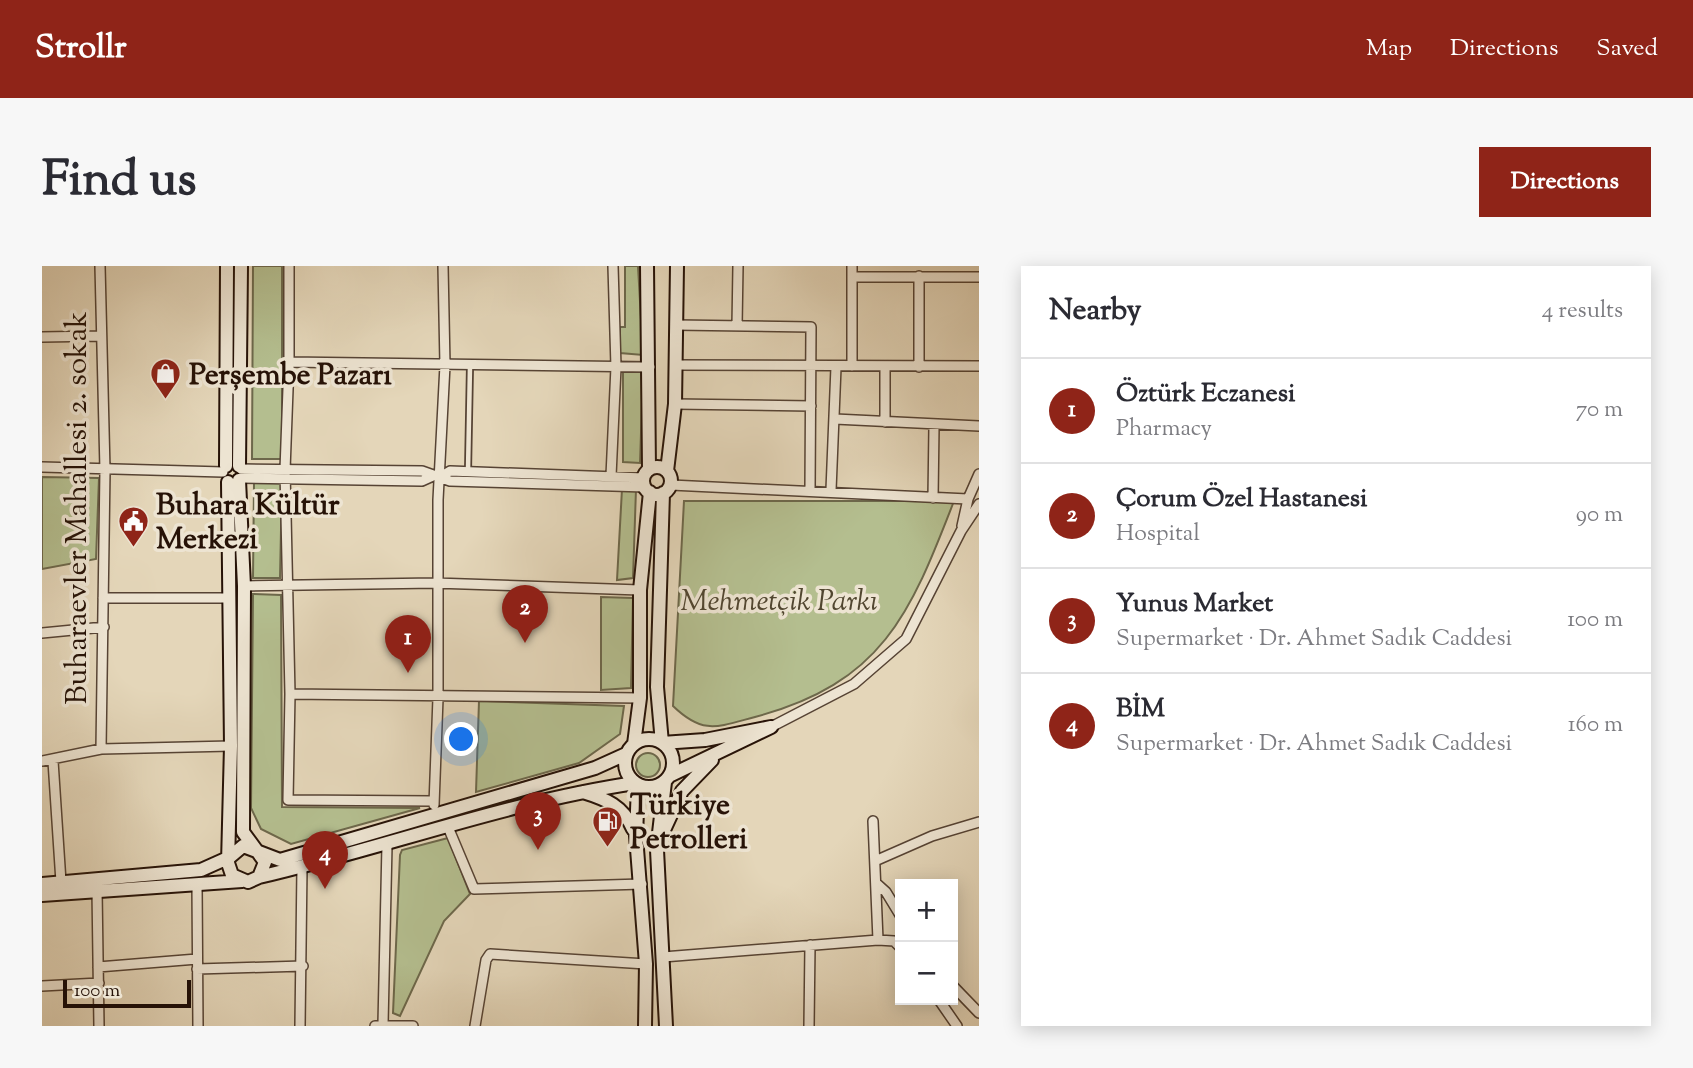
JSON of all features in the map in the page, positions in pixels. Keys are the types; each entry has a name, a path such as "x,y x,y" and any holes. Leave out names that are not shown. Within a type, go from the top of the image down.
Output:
{"street":[{"name":"Buharaevler Mahallesi 2. sokak","path":"100,266 105,470 101,749"},
{"path":"227,266 234,473 244,586 243,832 260,851 264,867 259,877"},
{"path":"241,266 227,598 231,746 230,857 232,874 242,881"},
{"path":"289,266 285,474 290,694 288,800 434,807"},
{"path":"434,807 438,698 435,583 445,365 443,266"},
{"path":"611,476 616,367 613,266"},
{"path":"647,266 657,687 662,743 673,758 667,779 657,850 666,1026"},
{"path":"654,484 667,471 675,404 677,266"},
{"path":"737,266 737,326"},
{"path":"852,266 852,366"},
{"path":"853,277 975,277 971,266"},
{"path":"919,276 919,367"},
{"path":"676,325 811,327 810,490"},
{"path":"42,337 100,336"},
{"path":"289,362 650,367"},
{"path":"676,365 979,366"},
{"path":"885,366 885,422"},
{"path":"831,491 836,367"},
{"path":"675,404 811,406"},
{"path":"835,419 934,426 979,426"},
{"path":"933,498 934,426"},
{"path":"42,467 422,481 450,471 468,471 611,476 654,484"},
{"path":"645,1026 646,964 642,884 636,836 636,784 625,767 640,698 640,590 654,484 659,467 667,471"},
{"path":"961,531 968,499 979,474"},
{"path":"438,476 450,481 654,484 968,499"},
{"path":"42,895 242,881 387,845 579,791 636,784 654,787 855,684 906,639 961,531 979,504"},
{"path":"244,586 435,583 640,590"},
{"path":"103,598 227,598"},
{"path":"42,632 104,627"},
{"path":"290,694 438,698 640,698"},
{"path":"42,884 201,870 230,857 243,846 280,860 434,807 594,768 648,739 662,743 705,740 771,727"},
{"path":"42,761 53,761 101,749 231,746"},
{"path":"657,850 669,814 682,791 694,776 730,746"},
{"path":"53,761 61,881"},
{"path":"579,791 611,802 621,809 636,836"},
{"path":"873,821 877,940"},
{"path":"875,861 932,836 979,821"},
{"path":"448,827 474,889 642,884"},
{"path":"387,845 379,1025 413,1026"},
{"path":"300,1026 303,966 302,867"},
{"path":"876,883 886,892 895,907"},
{"path":"197,885 198,1026"},
{"path":"97,890 99,1026"},
{"path":"663,957 877,940 895,942"},
{"path":"809,1026 810,945"},
{"path":"475,1026 486,960 490,954 646,964"},
{"path":"98,967 197,964 303,966"},
{"path":"42,986 99,983"},
{"path":"958,991 979,1013"},
{"path":"942,1005 957,1026"}],"lane":[{"path":"468,471 470,366"}],"green space":[{"path":"253,266 282,266 282,459 252,459"},
{"path":"625,266 638,266 643,355 620,353 620,327 625,327"},
{"path":"623,372 643,372 640,463 623,462"},
{"path":"42,477 99,478 96,559 42,569"},
{"path":"254,483 282,483 280,578 253,578"},
{"path":"622,489 636,489 633,578 617,580"},
{"name":"Mehmetçik Parkı","path":"684,501 954,501 922,578 905,610 886,639 862,664 833,685 798,703 742,721 711,726 693,721 673,706"},
{"path":"253,594 281,595 282,807 420,808 291,844 261,829 251,808"},
{"path":"601,597 633,598 631,688 601,690"},
{"path":"479,701 624,706 620,734 579,763 476,792"},
{"path":"648,753 657,756 660,765 657,774 648,777 639,774 636,765 639,756"},
{"path":"448,838 470,894 444,921 400,1016 393,1013 400,855 402,850"}],"place":[{"name":"Perşembe Pazarı","path":"166,401"},
{"name":"Buhara Kültür Merkezi","path":"133,548"},
{"name":"Çorum Özel Hastanesi","path":"525,643"},
{"name":"Öztürk Eczanesi","path":"408,673"},
{"name":"Türkiye Petrolleri","path":"607,848"},
{"name":"Yunus Market","path":"538,850"},
{"name":"BİM","path":"325,889"}]}
